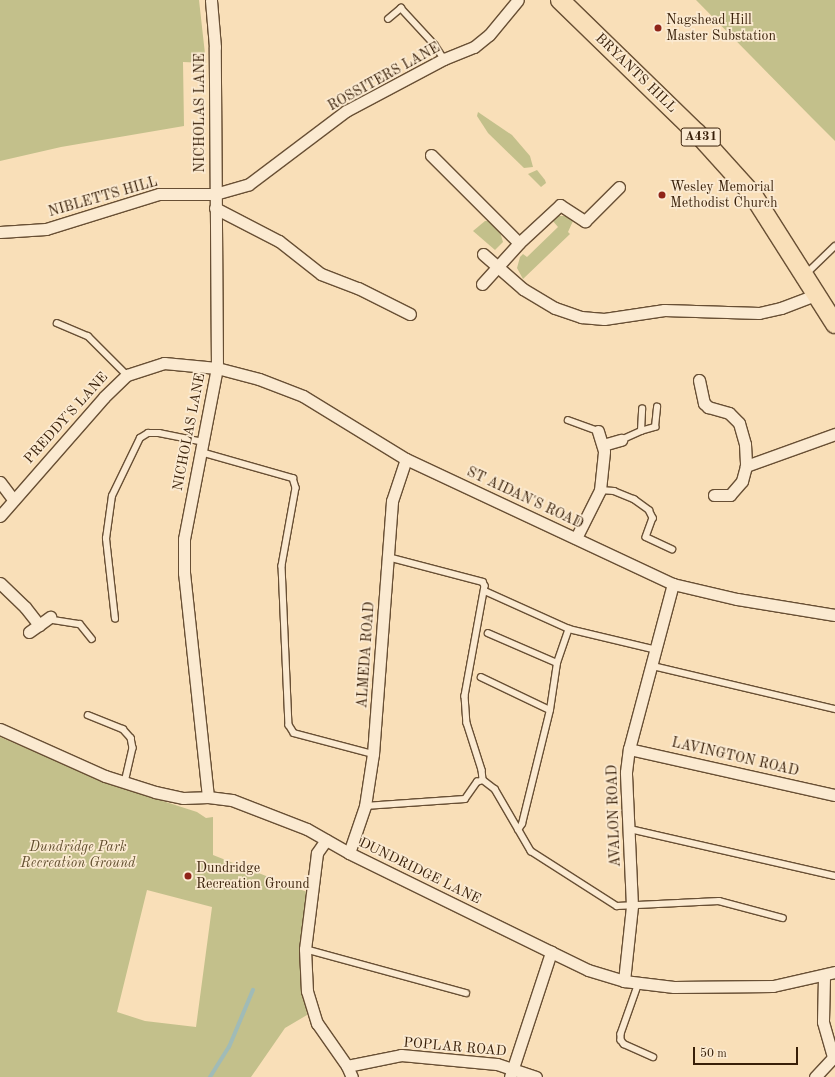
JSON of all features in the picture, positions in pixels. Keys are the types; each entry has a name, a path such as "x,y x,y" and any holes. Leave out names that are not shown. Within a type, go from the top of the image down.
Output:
{"main road":[{"name":"BRYANTS HILL","path":"560,0 697,133 754,195 835,324"}],"street":[{"name":"NICHOLAS LANE","path":"208,797 184,573 184,539 217,368 215,46 211,0"},
{"name":"ROSSITERS LANE","path":"215,194 249,184 346,111 444,59 474,47 489,35 518,0"},
{"path":"432,155 519,243"},
{"path":"482,284 519,243 560,205 585,221 619,186"},
{"name":"NIBLETTS HILL","path":"0,232 46,229 159,194 215,194"},
{"path":"215,208 279,241 321,274 358,288 410,314"},
{"path":"483,254 523,289 555,308 581,317 604,319 664,310 759,313 781,308 817,294"},
{"name":"PREDDY'S LANE","path":"0,516 104,397 127,376 164,363 217,368"},
{"name":"ST AIDAN'S ROAD","path":"217,368 259,379 303,396 406,459 673,584 737,599 835,615"},
{"path":"699,380 704,403 708,407 729,413 740,423 745,444 746,466 742,480 730,495 714,495"},
{"path":"576,538 600,490 605,467 603,445 598,431"},
{"path":"746,466 835,434"},
{"path":"603,445 621,440"},
{"name":"ALMEDA ROAD","path":"349,853 365,806 373,754 392,501 406,459"},
{"path":"0,482 14,499"},
{"path":"0,583 25,607 45,620 30,632"},
{"name":"AVALON ROAD","path":"624,981 632,906 630,829 626,772 629,749 653,666 673,584"},
{"name":"DUNDRIDGE LANE","path":"0,729 105,776 125,783 183,798 208,797 232,800 308,829 349,853 588,970 624,981 674,987 773,986 824,977 835,972"},
{"name":"LAVINGTON ROAD","path":"629,749 835,795"},
{"path":"326,840 316,853 305,949 307,991 317,1023 347,1066 352,1077"},
{"path":"512,1073 551,952"},
{"path":"815,1077 834,1059 824,1022 824,977"},
{"name":"POPLAR ROAD","path":"347,1066 401,1055 497,1064 512,1073 536,1077"}],"lane":[{"path":"388,19 401,8 435,45 444,59"},
{"path":"805,274 835,246"},
{"path":"57,323 88,336 127,376"},
{"path":"621,440 641,431 655,427 657,407"},
{"path":"641,431 642,409"},
{"path":"568,420 598,431"},
{"path":"116,619 106,539 112,496 140,438 148,434 159,432 293,478 296,488 282,566 289,725 294,733 373,754"},
{"path":"600,490 614,491 634,499 649,510 653,518 646,537 672,549"},
{"path":"388,557 483,582 485,591 472,646 465,696 467,723 482,770 483,780 494,789 531,851 617,906 719,901 783,918"},
{"path":"485,591 569,629 657,650"},
{"path":"45,620 80,624 92,639"},
{"path":"518,830 522,824 550,710 557,663 569,629"},
{"path":"488,633 557,663"},
{"path":"653,666 835,709"},
{"path":"481,677 550,710"},
{"path":"88,715 123,729 131,738 133,748 125,783"},
{"path":"365,806 465,800 477,782 483,780"},
{"path":"630,829 835,876"},
{"path":"305,949 466,993"},
{"path":"640,983 621,1034 621,1040 624,1044 653,1057"}],"green space":[{"path":"0,0 199,0 206,63 183,62 184,126 61,147 0,161"},
{"path":"696,0 835,0 835,141 813,119"},
{"path":"478,112 512,135 530,156 533,167 524,168 488,133 477,116"},
{"path":"537,170 546,183 541,187 528,174"},
{"path":"559,216 565,216 573,221 568,232 570,234 523,279 517,268 520,257 523,254 527,257 558,227 552,220"},
{"path":"485,221 490,221 500,232 503,242 495,250 473,231"},
{"name":"Dundridge Park Recreation Ground","path":"0,737 113,785 197,812 206,818 213,817 213,855 307,892 303,972 307,1015 285,1028 251,1077 0,1077","holes":["147,890 212,907 196,1027 145,1021 117,1012"]}],"waterway":[{"path":"210,1077 229,1047 253,990"}],"place":[{"name":"Nagshead Hill Master Substation","path":"658,28"},
{"name":"Wesley Memorial Methodist Church","path":"662,195"},
{"name":"Dundridge Recreation Ground","path":"188,876"}]}
